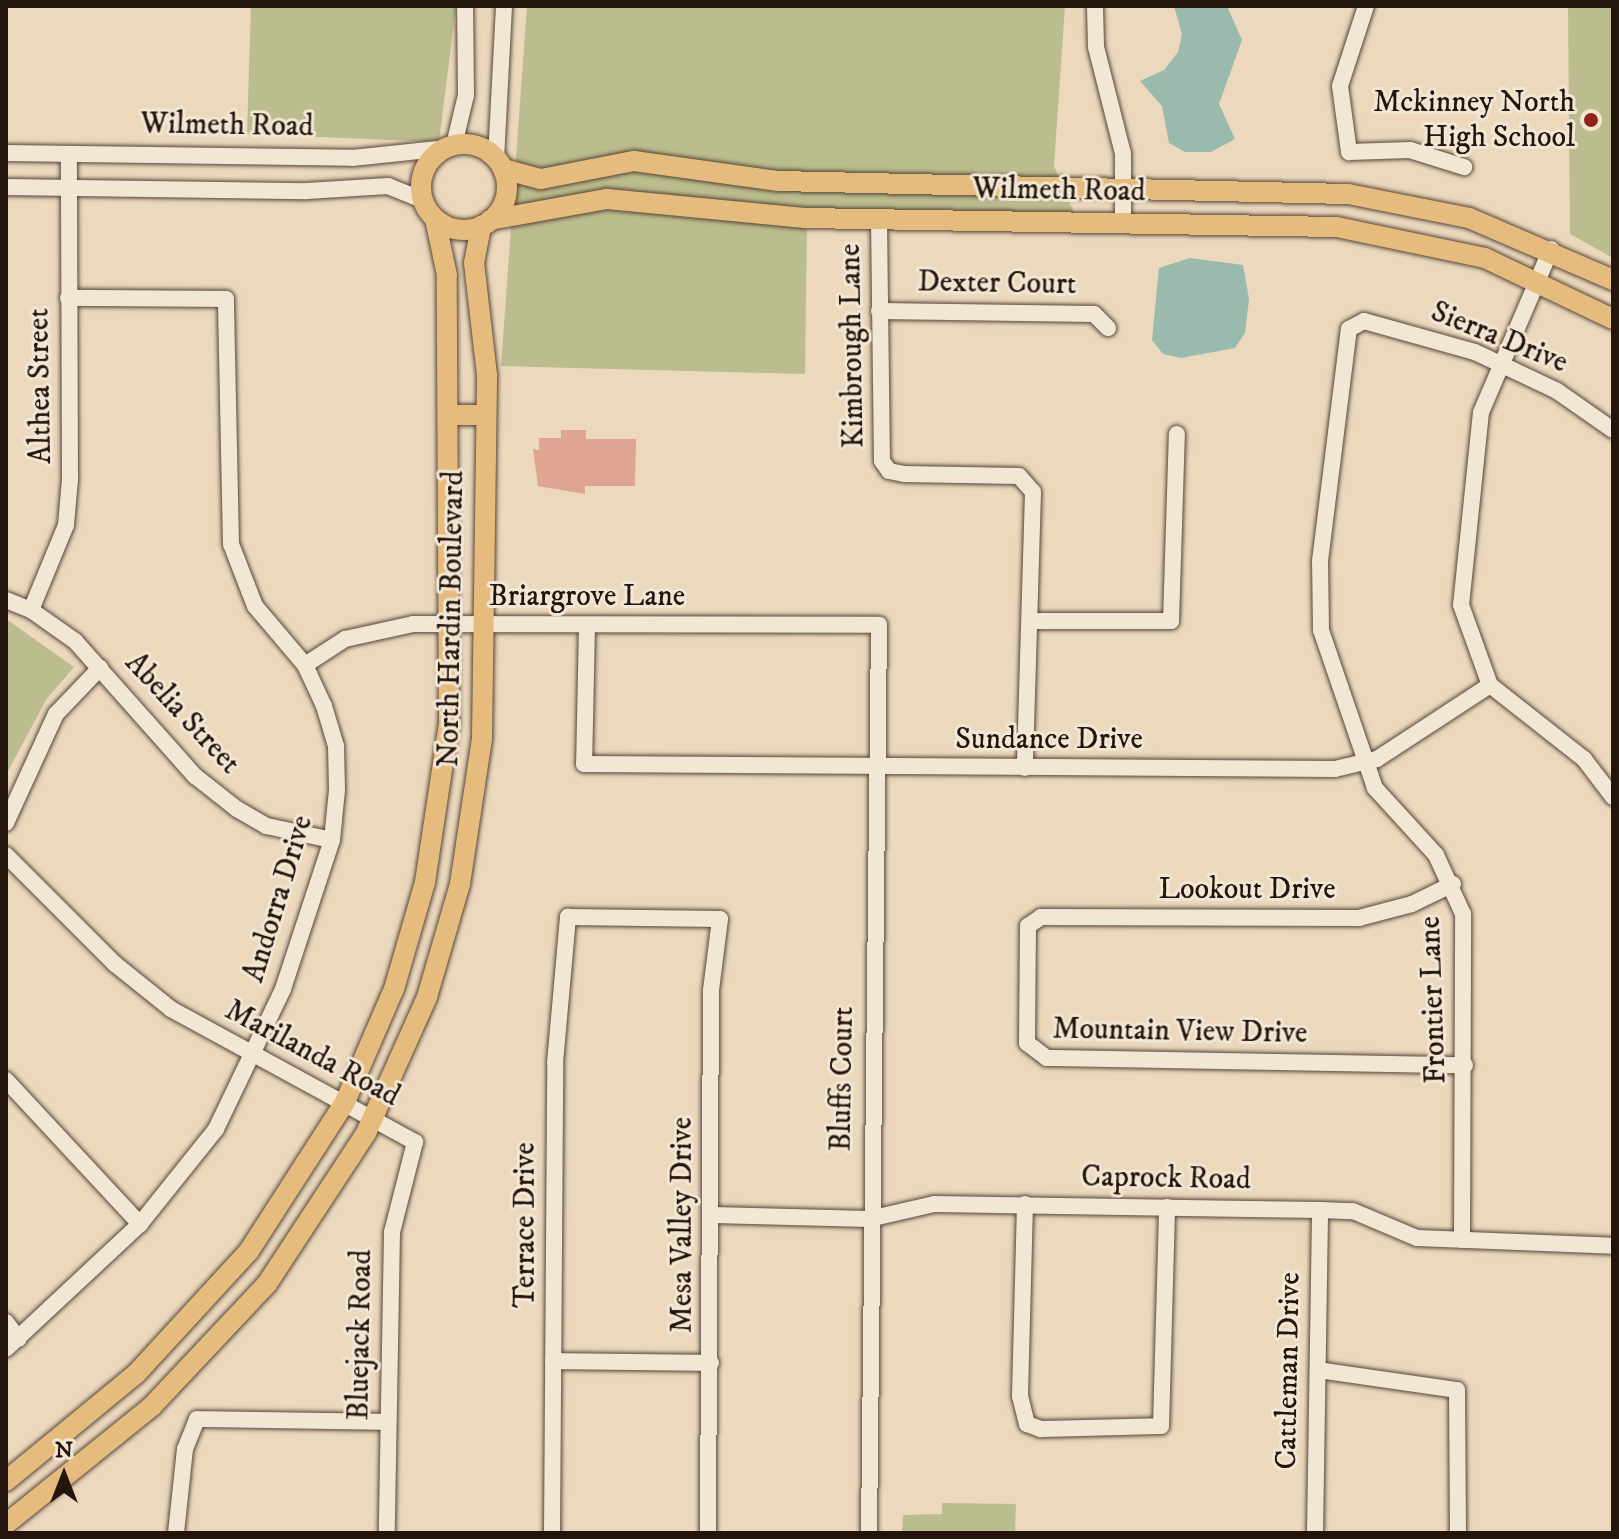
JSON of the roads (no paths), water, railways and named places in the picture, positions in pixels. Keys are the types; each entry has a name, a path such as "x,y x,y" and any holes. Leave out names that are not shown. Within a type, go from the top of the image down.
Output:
{"main road":[{"path":"450,146 476,146 500,164 506,195 486,223 460,229 435,219 423,200 424,170 450,146"},
{"name":"Wilmeth Road","path":"500,164 541,179 634,161 779,181 1369,196 1451,212 1551,249 1613,280"},
{"name":"Wilmeth Road","path":"486,223 607,199 762,215 1366,230 1454,248 1537,278 1613,319"},
{"name":"North Hardin Boulevard","path":"6,1481 110,1398 196,1315 269,1224 345,1102 394,989 425,882 447,747 450,625 447,275 435,219"},
{"name":"North Hardin Boulevard","path":"6,1524 133,1423 244,1312 307,1230 374,1118 427,997 460,884 481,760 485,625 485,338 474,263 486,223"},
{"path":"448,415 486,415"}],"street":[{"path":"450,146 466,95 465,6"},
{"path":"500,164 504,6"},
{"path":"1095,6 1096,47 1121,144 1123,222"},
{"path":"1366,6 1340,86 1349,152 1410,150 1464,167"},
{"name":"Wilmeth Road","path":"6,153 352,158 450,146"},
{"name":"Althea Street","path":"31,610 66,525 69,154"},
{"path":"6,187 388,186 423,200"},
{"name":"Kimbrough Lane","path":"879,219 882,461 889,471 1029,481 1032,621"},
{"path":"1551,249 1499,362 1478,425 1460,585 1465,631 1490,685 1584,759 1613,797"},
{"name":"Andorra Drive","path":"13,1344 140,1224 216,1129 254,1056 332,840 336,746 305,665 255,606 231,544 226,299 68,298"},
{"name":"Dexter Court","path":"879,311 1094,314 1108,328"},
{"name":"Sierra Drive","path":"1354,322 1423,335 1499,362 1557,391 1613,430"},
{"name":"Frontier Lane","path":"1354,322 1320,561 1321,630 1363,764 1381,799 1436,855 1453,884 1466,939 1462,1240"},
{"path":"1025,768 1032,621 1171,621 1177,434"},
{"name":"Abelia Street","path":"6,600 31,610 100,668 195,776 237,809 267,826 332,840"},
{"name":"Briargrove Lane","path":"305,665 345,639 379,629 450,625 879,625"},
{"name":"Sundance Drive","path":"587,625 584,764 1317,770 1363,764 1490,685"},
{"name":"Bluffs Court","path":"869,1533 869,1219 879,625"},
{"path":"6,823 56,714 100,668"},
{"name":"Marilanda Road","path":"6,855 115,964 171,1009 415,1142"},
{"name":"Lookout Drive","path":"1034,920 1359,918 1412,904 1453,884"},
{"name":"Mesa Valley Drive","path":"568,917 720,919 711,990 713,1215 708,1533"},
{"name":"Terrace Drive","path":"552,1533 555,1063 568,917"},
{"name":"Mountain View Drive","path":"1034,920 1028,926 1027,1043 1038,1057 1465,1065"},
{"path":"6,1080 140,1224"},
{"name":"Bluejack Road","path":"387,1533 392,1232 415,1142"},
{"name":"Caprock Road","path":"713,1215 869,1219 934,1204 1353,1211 1417,1238 1613,1246"},
{"path":"1025,1204 1023,1418 1041,1429 1161,1426 1167,1207"},
{"name":"Cattleman Drive","path":"1315,1533 1320,1210"},
{"path":"6,1322 13,1344"},
{"path":"553,1361 711,1363"},
{"path":"1318,1370 1457,1390 1458,1533"},
{"path":"176,1533 185,1449 197,1419 387,1422"}],"place":[{"name":"Mckinney North High School","path":"1591,120"}]}
